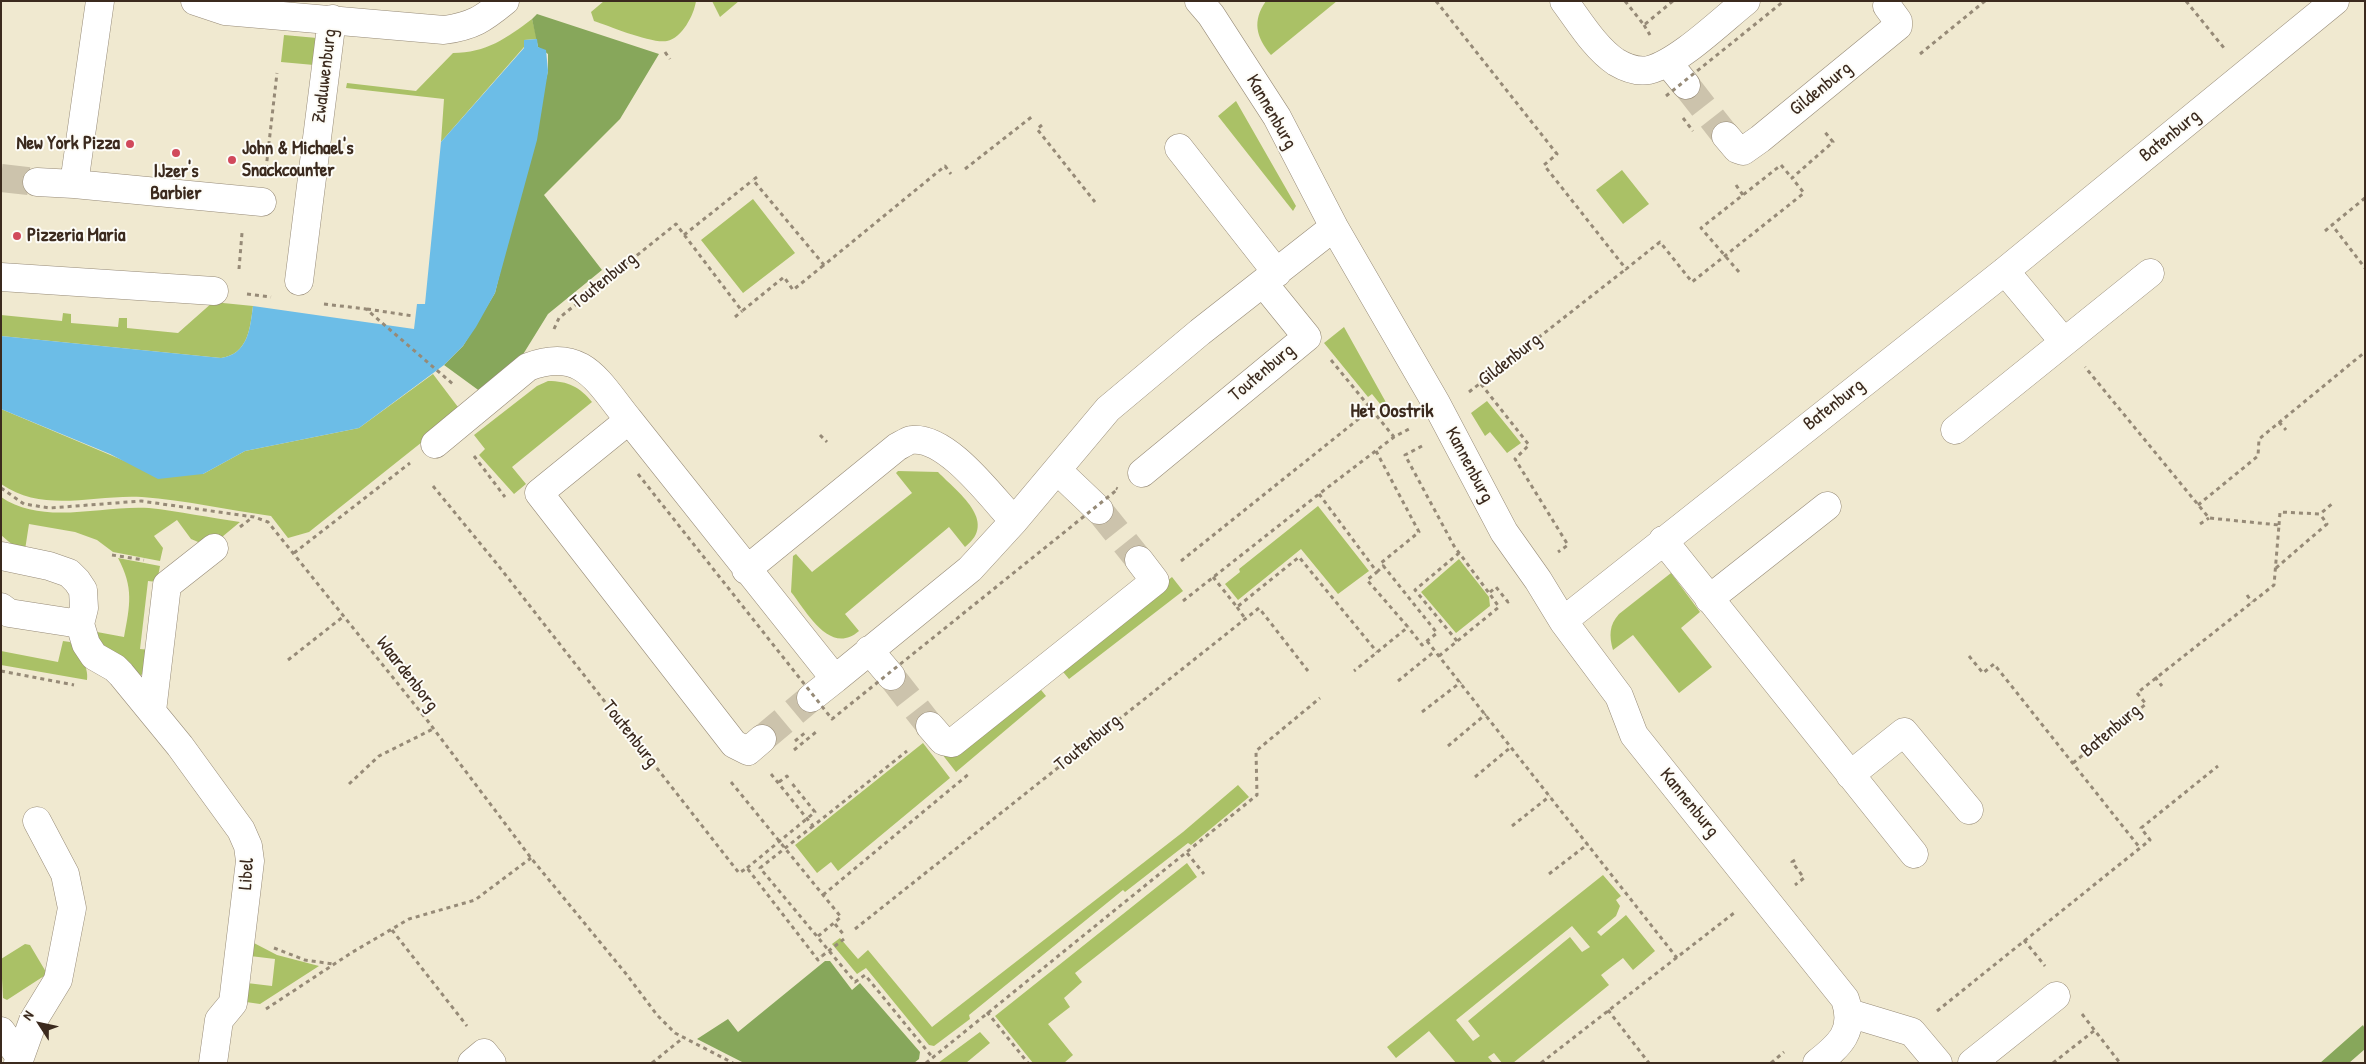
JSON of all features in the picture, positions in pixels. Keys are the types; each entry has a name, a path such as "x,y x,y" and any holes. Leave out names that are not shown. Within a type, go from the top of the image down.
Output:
{"street":[{"path":"74,184 100,1"},
{"name":"Zwaluwenburg","path":"195,1 225,11 444,30 466,27 482,20 505,1"},
{"path":"1564,1 1598,45 1615,61 1630,70 1648,70 1668,63 1746,1"},
{"name":"Batenburg","path":"1563,621 2005,270 2335,1"},
{"name":"Kannenburg","path":"1212,6 1277,117 1430,417 1504,532 1535,575 1563,621 1619,696 1634,735 1845,1000 1849,1013"},
{"name":"Gildenburg","path":"1726,136 1737,149 1743,151 1760,139 1898,26 1898,21 1887,6"},
{"name":"Zwaluwenburg","path":"299,281 332,19"},
{"path":"1668,63 1676,91"},
{"name":"Toutenburg","path":"1142,473 1307,337 1270,278 1179,148"},
{"path":"37,182 253,201"},
{"path":"811,698 970,569 1014,521 1108,409 1200,332 1334,227"},
{"path":"2005,270 2064,342"},
{"path":"1955,430 2150,273"},
{"path":"1,277 214,291"},
{"path":"435,444 512,378 528,367 541,362 560,359 571,361 582,367 597,381 629,420 746,570 835,679"},
{"path":"629,420 539,493 734,744 748,751 762,739"},
{"path":"746,570 898,447 910,440 922,441 938,446 953,456 1014,521"},
{"path":"1056,470 1099,510"},
{"path":"1709,598 1827,506"},
{"path":"1663,540 1914,854"},
{"path":"152,711 167,585 214,548"},
{"name":"Libel","path":"2,558 50,566 68,573 84,590 84,608 80,624 86,644 94,656 115,668 152,711 222,802 241,830 248,846 250,860 232,1003 219,1020 213,1063"},
{"path":"931,728 943,741 952,742 1147,570"},
{"path":"1,607 9,613 80,624"},
{"path":"869,650 891,676"},
{"path":"1850,775 1904,732 1969,810"},
{"path":"19,1060 33,1021 58,980 72,908 65,874 37,821"},
{"path":"1972,1063 2056,996"},
{"path":"1817,1063 1838,1047 1847,1031 1849,1013 1912,1032 1938,1063"},
{"path":"1,1031 19,1060"}],"path":[{"path":"1625,1 1644,25 1673,1"},
{"path":"1676,91 1784,1"},
{"path":"2186,1 2245,74"},
{"path":"665,52 670,59"},
{"path":"238,275 277,73"},
{"path":"965,169 1034,115"},
{"path":"1042,125 1037,129 1095,202"},
{"path":"1739,272 1701,228 1781,165"},
{"path":"735,317 784,277 793,290 945,166 951,174"},
{"path":"742,311 684,235 757,176"},
{"path":"753,180 824,265"},
{"path":"2326,231 2365,198"},
{"name":"Toutenburg","path":"541,362 559,318 676,224 684,235"},
{"path":"2332,225 2365,268"},
{"name":"Gildenburg","path":"1430,417 1481,384 1626,269"},
{"path":"366,309 413,316"},
{"path":"377,317 442,374"},
{"path":"1307,337 1322,348 1394,437"},
{"path":"2064,342 2209,518"},
{"path":"2198,505 2258,456 2259,439 2365,352"},
{"path":"1481,384 1529,445 1515,459 1568,545 1508,602 1496,587 1489,593"},
{"path":"1147,570 1371,409"},
{"path":"1244,617 1213,577 1394,437 1430,417"},
{"path":"1430,417 1429,442 1405,455 1459,554 1499,607 1439,656"},
{"path":"2279,422 2286,430"},
{"path":"820,435 826,442"},
{"path":"294,553 435,444"},
{"path":"1376,451 1419,532 1382,563 1384,565 1367,580 1422,645 1437,633 1384,565"},
{"path":"638,474 832,719"},
{"name":"Toutenburg","path":"433,486 498,564 739,873 747,868 818,960 844,937 832,925"},
{"name":"Waardenborg","path":"1,488 24,504 50,508 141,501 254,517 268,522 433,729 531,858 627,975 657,1015 684,1038 733,1063"},
{"path":"825,724 1118,489 1116,488"},
{"path":"1319,494 1376,572"},
{"path":"2200,524 2209,518 2279,525 2280,512 2320,514 2333,503"},
{"name":"Batenburg","path":"2276,568 2327,524 2320,514"},
{"name":"Batenburg","path":"2073,763 2146,704 2137,693 2155,677 2274,585 2279,525"},
{"path":"1457,641 1415,590 1459,554"},
{"path":"1237,607 1299,557 1377,652"},
{"path":"1188,586 1194,593"},
{"path":"2247,594 2252,602"},
{"name":"Toutenburg","path":"855,929 1259,608 1308,671"},
{"path":"288,660 344,616"},
{"path":"1354,671 1408,628"},
{"path":"1427,641 1677,958"},
{"path":"1398,681 1435,651"},
{"name":"Batenburg","path":"1969,656 1983,673 1994,664 2140,848"},
{"path":"1,671 82,686"},
{"path":"2155,677 2162,686"},
{"path":"1422,712 1460,682"},
{"path":"926,1063 1257,795 1256,751 1320,698"},
{"path":"1448,746 1486,714"},
{"path":"931,728 760,868 855,982 865,975 932,1058"},
{"path":"349,784 380,756 433,729"},
{"path":"790,753 818,730"},
{"path":"1475,777 1511,747"},
{"path":"1912,1032 2033,932 2150,840 2140,828 2218,766"},
{"path":"770,772 813,826"},
{"path":"747,868 815,812 787,776 778,782"},
{"path":"738,790 841,917 817,937"},
{"path":"1512,826 1550,796"},
{"path":"1549,874 1588,844"},
{"path":"1187,853 1204,874"},
{"path":"286,995 333,964 410,919 476,900 531,858"},
{"path":"1795,860 1792,862 1804,878 1795,885"},
{"path":"1541,1063 1760,892"},
{"path":"241,928 280,952 305,960 333,964"},
{"path":"392,930 482,1045 482,1059"},
{"path":"2056,996 2064,1009 2082,1014 2120,1063"},
{"path":"1608,1010 1649,1063"},
{"path":"987,1012 1028,1063"},
{"path":"2053,1063 2095,1030"},
{"path":"652,1063 684,1038"}],"green space":[{"path":"604,1 696,1 693,13 682,31 672,39 660,41 641,37 594,21 591,12"},
{"path":"712,1 739,1 720,17"},
{"path":"1266,1 1337,1 1271,55 1259,35 1257,22"},
{"path":"537,14 659,54 620,119 544,195 602,270 548,314 522,356 481,392 444,365 463,346 495,293 548,71 548,54 538,47 532,19"},
{"path":"532,19 537,39 524,40 524,47 441,142 444,99 346,88 347,83 416,91 453,53 476,50 496,43"},
{"path":"284,35 317,38 314,65 281,62"},
{"path":"1236,101 1296,206 1293,211 1218,116"},
{"path":"1622,170 1649,204 1623,224 1596,190"},
{"path":"753,199 795,253 743,293 701,240"},
{"path":"213,302 253,306 251,323 246,339 242,346 230,356 221,358 1,336 1,315 62,321 63,313 71,314 71,323 118,327 119,318 127,318 127,328 178,333"},
{"path":"1344,327 1388,406 1385,410 1372,394 1368,397 1324,343"},
{"path":"433,374 461,411 309,532 288,538 271,516 158,498 124,497 52,501 18,493 1,484 1,409 127,462 203,474 245,451 359,428"},
{"path":"548,381 562,382 573,386 583,392 592,402 512,467 526,484 514,494 479,455 485,449 474,435 537,386"},
{"path":"1487,401 1521,443 1507,453 1490,432 1485,436 1471,413"},
{"path":"898,471 938,472 971,507 978,527 974,537 965,547 949,527 845,614 859,631 848,637 838,638 829,635 812,620 791,592 793,556 796,554 812,572 912,493 896,473"},
{"path":"1,497 17,506 35,511 73,512 149,508 240,522 210,547 191,539 177,520 154,536 163,548 160,561 113,552 97,540 75,532 29,524 25,550 16,548 1,535"},
{"path":"1318,506 1369,571 1338,594 1301,549 1238,600 1225,584 1240,572 1239,569"},
{"path":"118,558 160,566 157,582 148,581 140,649 151,650 146,673 135,677 102,650 97,632 124,637 129,606 129,588 127,578"},
{"path":"1459,559 1489,597 1490,606 1456,633 1421,592"},
{"path":"1671,573 1700,612 1681,628 1712,667 1679,693 1633,635 1613,650 1611,640 1613,622 1619,614"},
{"path":"1172,577 1183,591 1069,679 1059,667"},
{"path":"63,641 70,642 82,660 86,669 87,680 1,665 1,651 58,662"},
{"path":"1037,685 1046,696 956,772 938,749"},
{"path":"923,743 950,778 838,871 831,862 817,873 795,845"},
{"path":"1238,785 1249,797 1191,845 1188,843 1125,892 1123,890 969,1015 970,1019 934,1046 929,1045 866,968 857,974 832,944 840,938 858,959 868,950 932,1027 1183,832"},
{"path":"1187,863 1197,877 1075,973 1082,982 1064,998 1070,1007 1048,1024 1073,1055 1064,1063 1033,1063 995,1016"},
{"path":"1603,875 1621,896 1616,900 1620,906 1616,916 1597,932 1601,936 1626,915 1655,951 1633,970 1623,958 1601,975 1609,985 1513,1063 1502,1063 1494,1053 1488,1057 1493,1063 1456,1063 1429,1031 1396,1058 1387,1047","holes":["1572,926 1590,947 1582,952 1570,937 1468,1021 1480,1036 1473,1041 1456,1020"]},
{"path":"252,942 277,955 319,966 260,1004 246,1002 247,983 272,986 275,959 250,956"},
{"path":"25,944 30,945 46,972 44,976 7,1000 3,998 1,959"},
{"path":"825,961 830,961 852,990 860,983 920,1052 919,1059 914,1063 744,1063 697,1039 728,1019 738,1032"},
{"path":"2363,1025 2365,1029 2365,1049 2349,1063 2320,1063"},
{"path":"980,1032 990,1043 966,1063 938,1063"}],"water":[{"path":"537,39 538,47 546,50 548,71 537,140 495,293 463,346 444,365 359,428 245,451 203,474 158,479 110,454 1,409 1,336 221,358 230,356 242,346 249,332 253,306 414,329 417,304 425,304 441,142 524,48 524,40"}],"tunnel":[{"path":"1686,85 1726,136"},
{"path":"1,178 37,182"},
{"path":"1099,510 1139,560"},
{"path":"891,676 930,726"},
{"path":"762,739 811,698"}],"place":[{"name":"New York Pizza","path":"130,144"},
{"name":"IJzer's Barbier","path":"176,153"},
{"name":"John & Michael's Snackcounter","path":"232,160"},
{"name":"Pizzeria Maria","path":"17,236"}],"district":[{"name":"Het Oostrik","path":"1392,412"}]}
